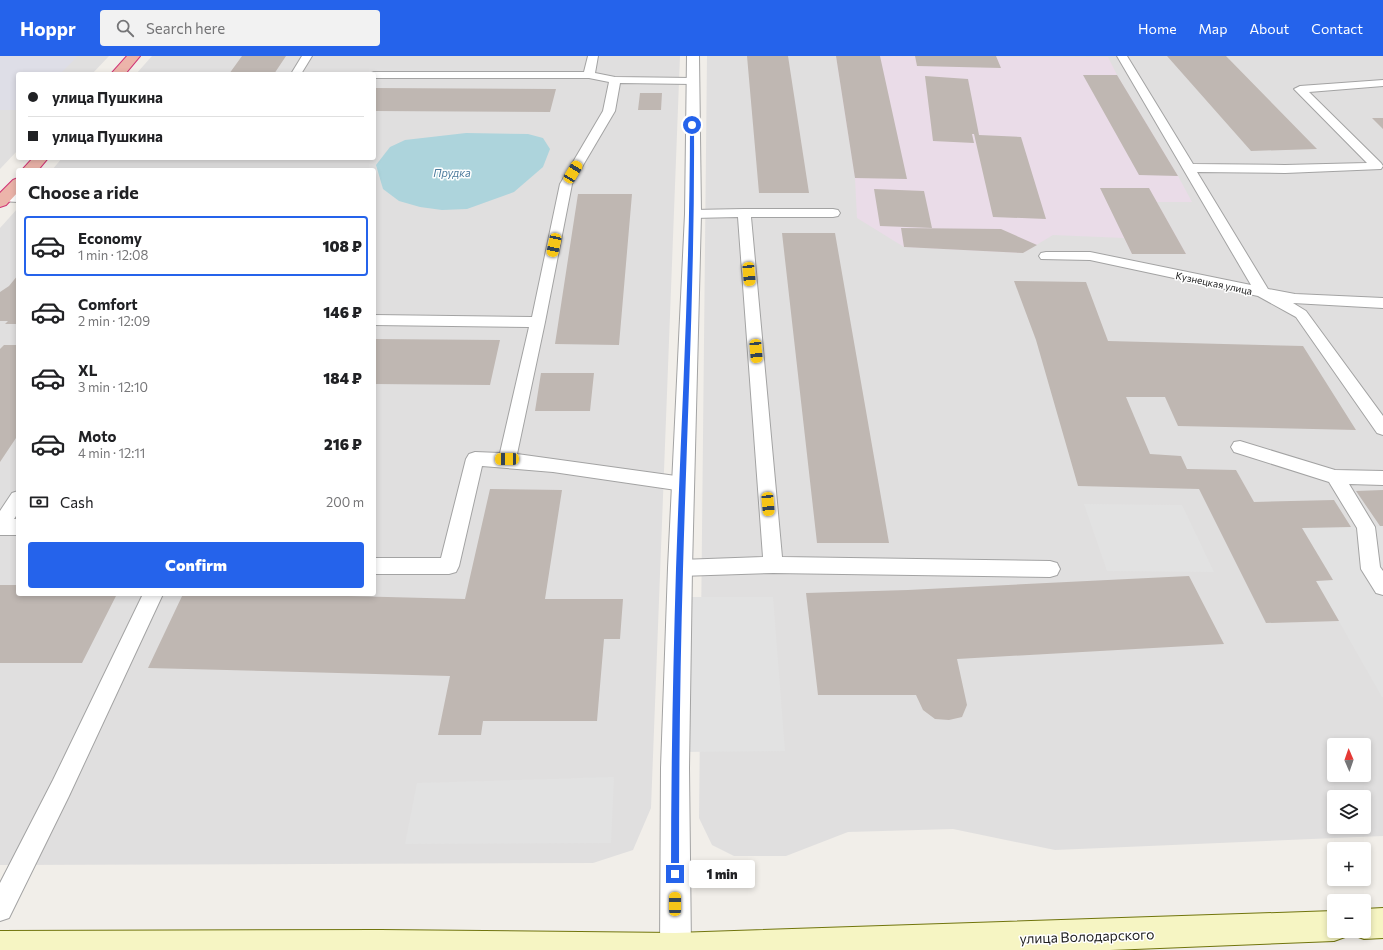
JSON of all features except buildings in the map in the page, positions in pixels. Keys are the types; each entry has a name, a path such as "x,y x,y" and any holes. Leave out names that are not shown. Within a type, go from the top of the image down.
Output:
{"highway":[{"path":"120,72 134,56"},
{"path":"32,168 39,160"},
{"path":"8,199 16,186"}],"main road":[{"path":"1371,924 1383,923"},
{"name":"улица Володарского","path":"0,947 37,949 210,946 675,949 1240,931 1327,926"}],"street":[{"path":"675,949 675,768 692,214 693,56"}],"lane":[{"path":"297,72 307,56"},
{"path":"589,75 593,56"},
{"path":"1122,56 1263,293 1301,314 1383,429"},
{"path":"376,75 589,75 615,80 692,81"},
{"path":"507,459 538,322 566,184 609,112 615,80"},
{"path":"1190,168 1285,169 1377,166 1300,89 1383,83"},
{"path":"692,214 833,213"},
{"path":"744,214 773,565"},
{"name":"Кузнецкая улица","path":"1046,256 1090,256 1295,299 1383,303"},
{"path":"376,320 538,322"},
{"path":"1240,447 1335,477 1383,478"},
{"path":"376,566 449,566 475,459 507,459 683,484"},
{"path":"1335,477 1366,527 1371,568 1383,587"},
{"path":"16,501 0,526 16,527"},
{"path":"680,568 773,565 1050,569"},
{"path":"0,909 64,781 152,596"}],"shaded area":[{"path":"0,56 109,56 94,72 16,72 16,152 0,169"},
{"path":"0,56 78,56 62,72 16,72 16,110 0,110"},
{"path":"152,56 680,56 651,808 633,850 593,863 0,865 0,228 16,210 16,596 376,596 376,168 54,168 60,160 376,160 376,72 138,72"},
{"path":"707,56 1383,56 1383,836 1055,850 953,829 848,832 786,856 734,856 712,845 699,818"},
{"path":"836,56 1108,57 1117,75 1192,202 1157,202 1186,254 1132,254 1124,238 1053,235 1023,253 904,247 857,218 855,178"},
{"path":"1084,504 1182,505 1214,572 1107,571"},
{"path":"1383,526 1382,697 1316,581 1333,580 1302,528"},
{"path":"680,597 773,597 785,751 676,752"},
{"path":"614,777 611,843 405,844 417,783"}],"water":[{"name":"Прудка","path":"466,133 528,134 543,138 550,149 543,167 514,192 467,209 442,210 420,207 399,201 383,189 376,165 390,147 405,140"}],"route":[{"path":"675,874 675,768 692,214 692,125"}]}
